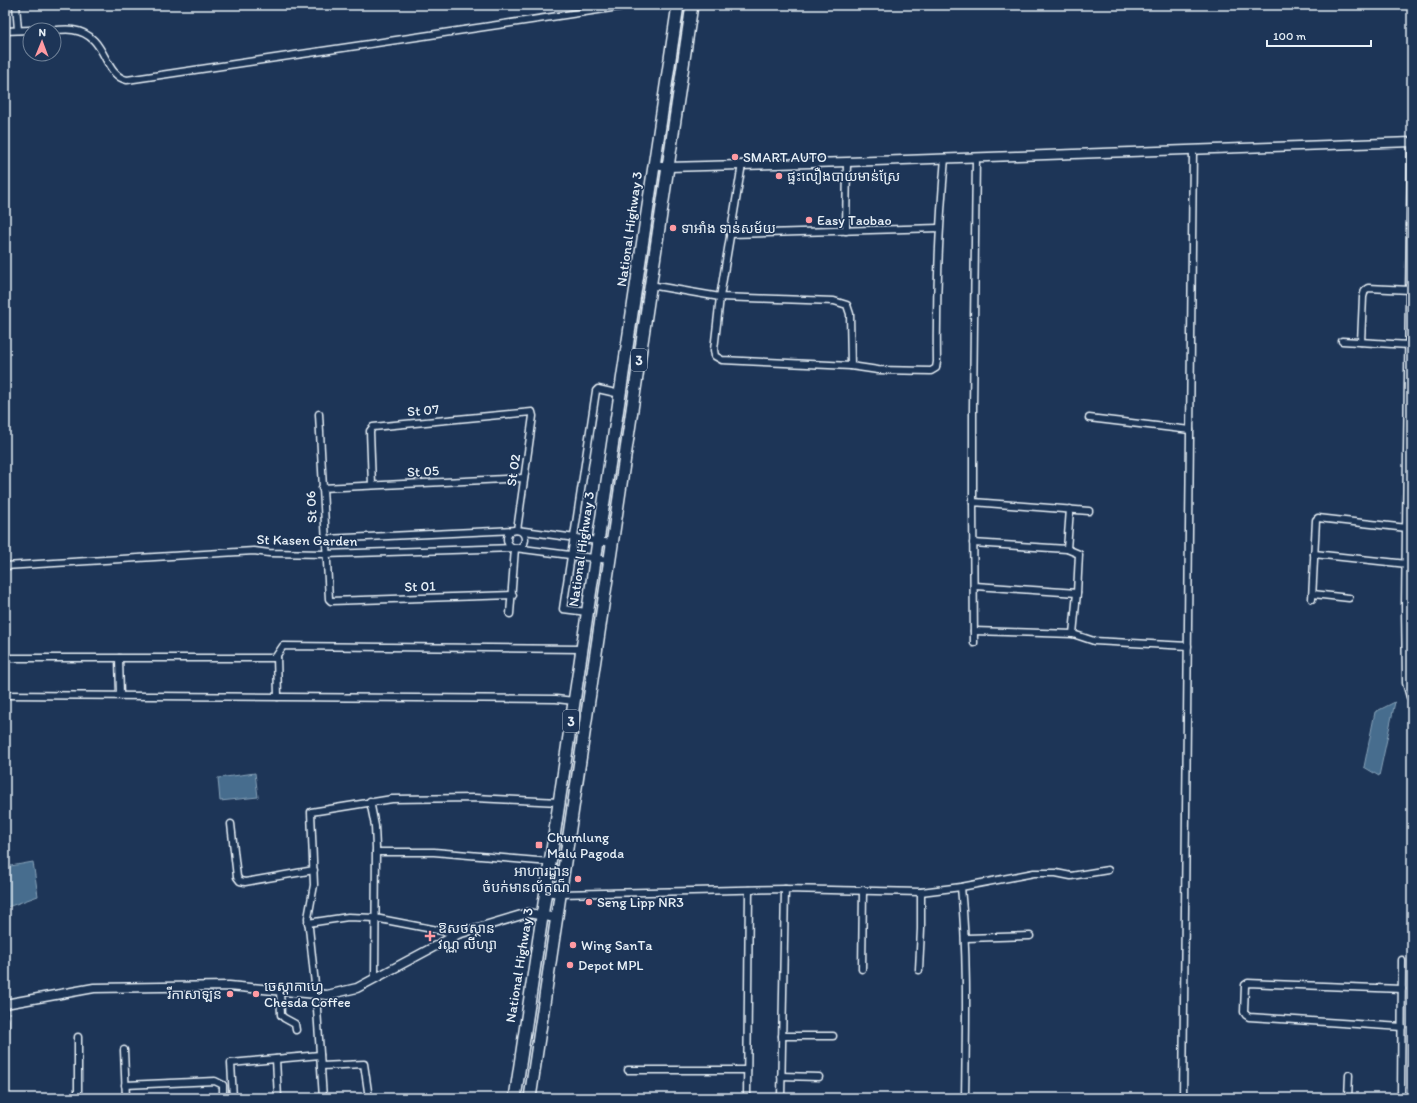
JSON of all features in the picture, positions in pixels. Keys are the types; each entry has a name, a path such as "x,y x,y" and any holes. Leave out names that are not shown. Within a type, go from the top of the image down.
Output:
{"highway":[{"name":"National Highway 3","path":"515,1098 678,5"},
{"name":"National Highway 3","path":"530,1098 692,5"}],"street":[{"path":"16,5 18,30"},
{"path":"62,30 73,30 86,35 97,43 115,74 127,80 632,5"},
{"path":"5,30 22,30"},
{"path":"654,165 668,167 847,162 1412,142 1409,345 1410,458 1407,528 1407,564 1409,579 1409,667 1406,683 1410,697"},
{"path":"1183,1098 1193,150"},
{"path":"974,643 975,586 973,543 973,408 976,157"},
{"path":"742,164 720,297 714,350 715,356 722,360 851,366 885,370 932,371 936,368 939,228 945,158"},
{"path":"846,231 847,162"},
{"path":"730,234 939,228"},
{"path":"650,285 720,297 834,301 847,305 850,314 851,366"},
{"path":"1361,342 1363,297 1365,290 1368,288 1410,290"},
{"path":"1342,341 1409,345"},
{"path":"587,612 563,609 570,555 596,391 598,389 620,394"},
{"name":"St 07","path":"372,485 370,431 373,427 532,412 533,414"},
{"name":"St 06","path":"319,414 328,599"},
{"name":"St 02","path":"517,530 533,414"},
{"path":"1090,418 1190,430"},
{"name":"St 05","path":"322,488 524,478"},
{"path":"974,502 1089,511"},
{"path":"1067,549 1070,509"},
{"path":"1349,598 1312,596 1316,520 1318,518 1407,528"},
{"path":"517,530 524,534 525,539 523,545 515,548 510,545 507,540 509,534 517,530"},
{"name":"St Kasen Garden","path":"325,539 517,530 612,543"},
{"path":"973,543 1067,549 1074,550 1079,554 1073,634"},
{"path":"510,614 513,595 515,548"},
{"name":"St Kasen Garden","path":"5,566 254,551 269,553 326,554 515,548 609,560"},
{"path":"1314,554 1407,564"},
{"path":"975,586 1077,592"},
{"name":"St 01","path":"328,599 331,601 513,595"},
{"path":"974,631 1073,634 1094,641 1188,646"},
{"path":"278,697 277,658 279,648 291,644 582,649"},
{"path":"5,658 277,658"},
{"path":"120,658 120,695"},
{"path":"5,695 556,699 574,701"},
{"path":"323,1098 316,994 308,923 314,870 310,818 311,812 392,799 475,798 559,802"},
{"path":"370,802 375,826 376,852 375,977"},
{"path":"231,824 237,877 240,881 245,882 314,870"},
{"path":"376,852 434,852 550,862"},
{"path":"546,892 560,894 785,889 921,892 961,887 1034,873 1056,873 1071,876 1108,870"},
{"path":"961,887 966,938 967,1000 964,1098"},
{"path":"781,1098 785,889"},
{"path":"747,1098 749,890"},
{"path":"862,969 863,890"},
{"path":"919,970 922,929 921,892"},
{"path":"5,1069 5,1004 94,988 228,986 327,995 357,988 375,977 458,934 528,914 556,918"},
{"path":"308,923 348,917 375,918 458,934"},
{"path":"966,938 1030,936"},
{"path":"1401,1098 1402,960"},
{"path":"1402,989 1248,983 1245,985 1244,1012 1249,1017 1402,1027"},
{"path":"280,990 281,1015 295,1024 296,1030"},
{"path":"782,1036 833,1036"},
{"path":"78,1037 78,1098"},
{"path":"124,1050 126,1098"},
{"path":"233,1098 231,1063 320,1054"},
{"path":"276,1059 278,1098"},
{"path":"320,1066 364,1064 369,1098"},
{"path":"628,1070 747,1070"},
{"path":"781,1076 819,1077"},
{"path":"1348,1098 1349,1076"},
{"path":"125,1085 216,1081 223,1085 224,1098"}],"water":[{"path":"1395,702 1379,776 1364,767 1375,712"},
{"path":"255,773 258,797 220,801 218,778"},
{"path":"33,862 38,896 5,908 5,867"}],"place":[{"name":"SMART AUTO","path":"735,157"},
{"name":"ផ្ទះលឿងបាយមាន់ស្រែ","path":"779,176"},
{"name":"Easy Taobao","path":"809,220"},
{"name":"ទាអាំង ទាន់សម័យ","path":"673,228"},
{"name":"Chumlung Malu Pagoda","path":"539,845"},
{"name":"អាហារដ្ឋាន ចំបក់មានល័ក្ខណ៏","path":"578,879"},
{"name":"Seng Lipp NR3","path":"589,902"},
{"name":"ឱសថស្ថាន វណ្ណ លីហ្សា","path":"430,936"},
{"name":"Wing SanTa","path":"573,945"},
{"name":"Depot MPL","path":"570,965"},
{"name":"រីកាសាឡន","path":"230,994"},
{"name":"ចេស្ដាកាហ្វេ Chesda Coffee","path":"256,994"}]}
